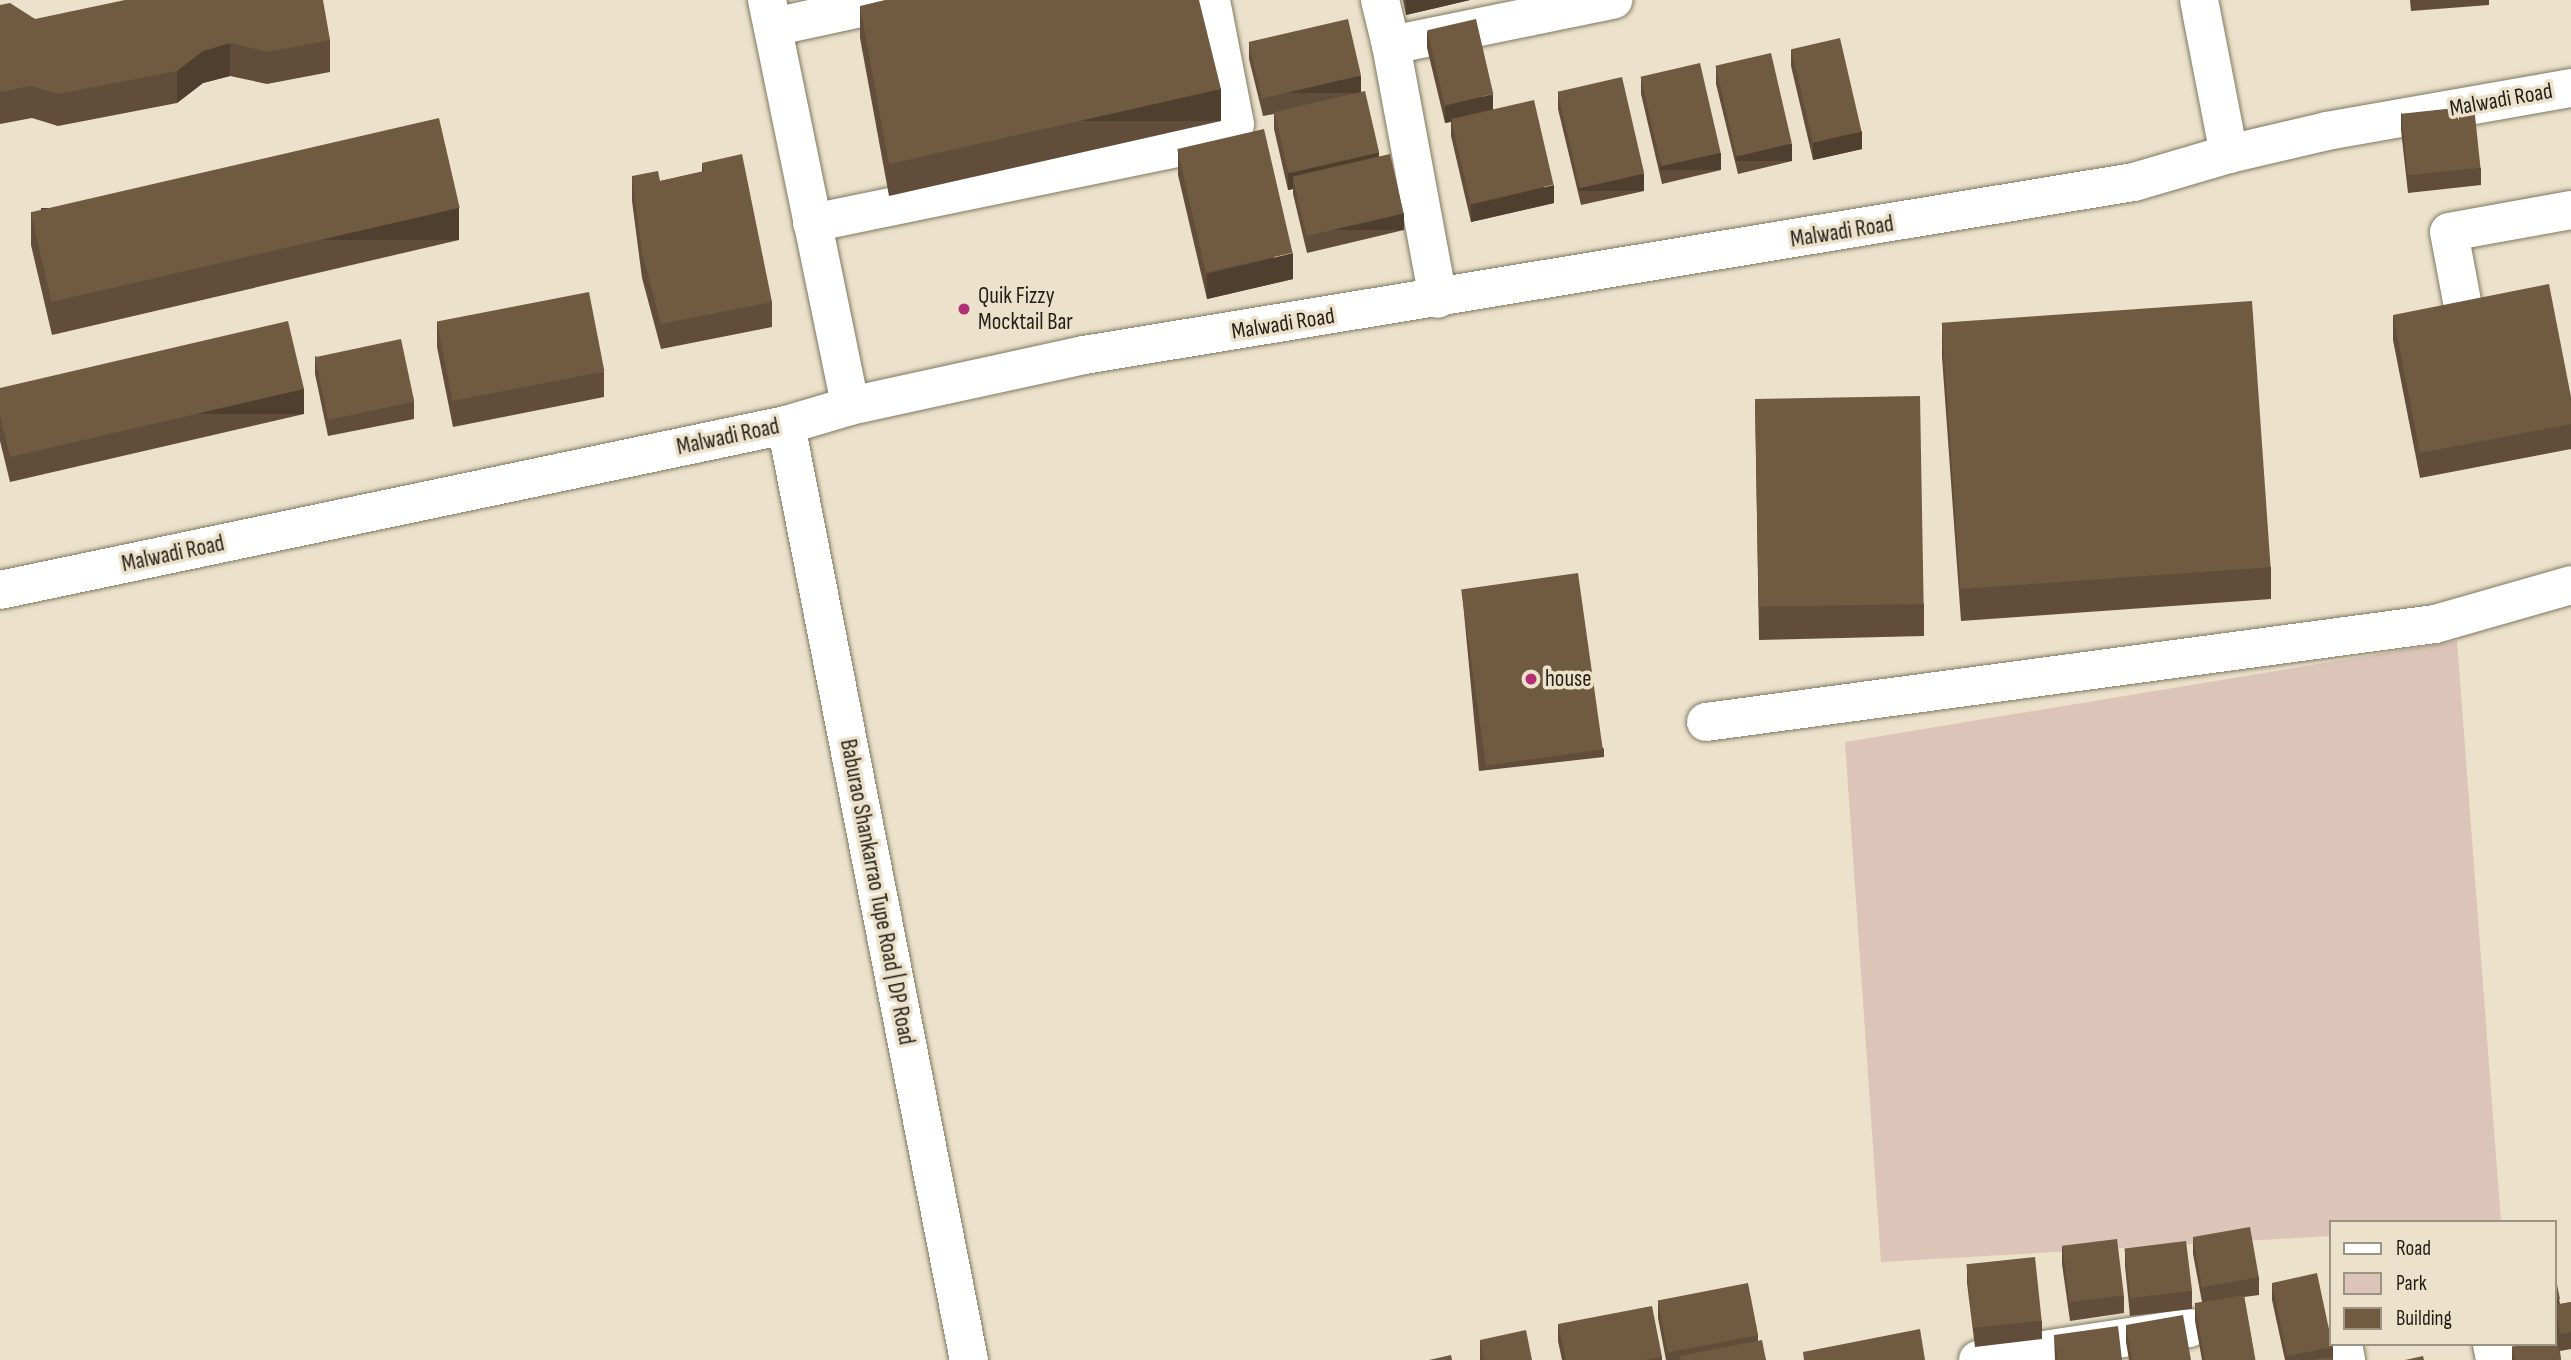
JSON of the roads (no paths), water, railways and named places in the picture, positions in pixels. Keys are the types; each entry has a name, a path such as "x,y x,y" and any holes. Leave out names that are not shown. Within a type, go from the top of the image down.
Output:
{"street":[{"path":"850,405 770,13 898,0"},
{"path":"812,223 1218,140 1235,124 1211,0"},
{"path":"1380,0 1391,45 1438,299"},
{"path":"1391,45 1613,0"},
{"path":"2199,0 2228,155"},
{"name":"Malwadi Road","path":"0,590 786,425 850,405 1084,355 1438,299 2134,182 2327,131 2571,88"},
{"path":"2464,312 2449,232 2571,210"},
{"name":"Baburao Shankarrao Tupe Road | DP Road","path":"786,425 968,1360"},
{"path":"1706,722 2435,624 2571,585"},
{"path":"1978,1360 2033,1356 2190,1328"}],"place":[{"name":"Quik Fizzy Mocktail Bar","path":"964,309"},
{"name":"house","path":"1531,679"}]}
